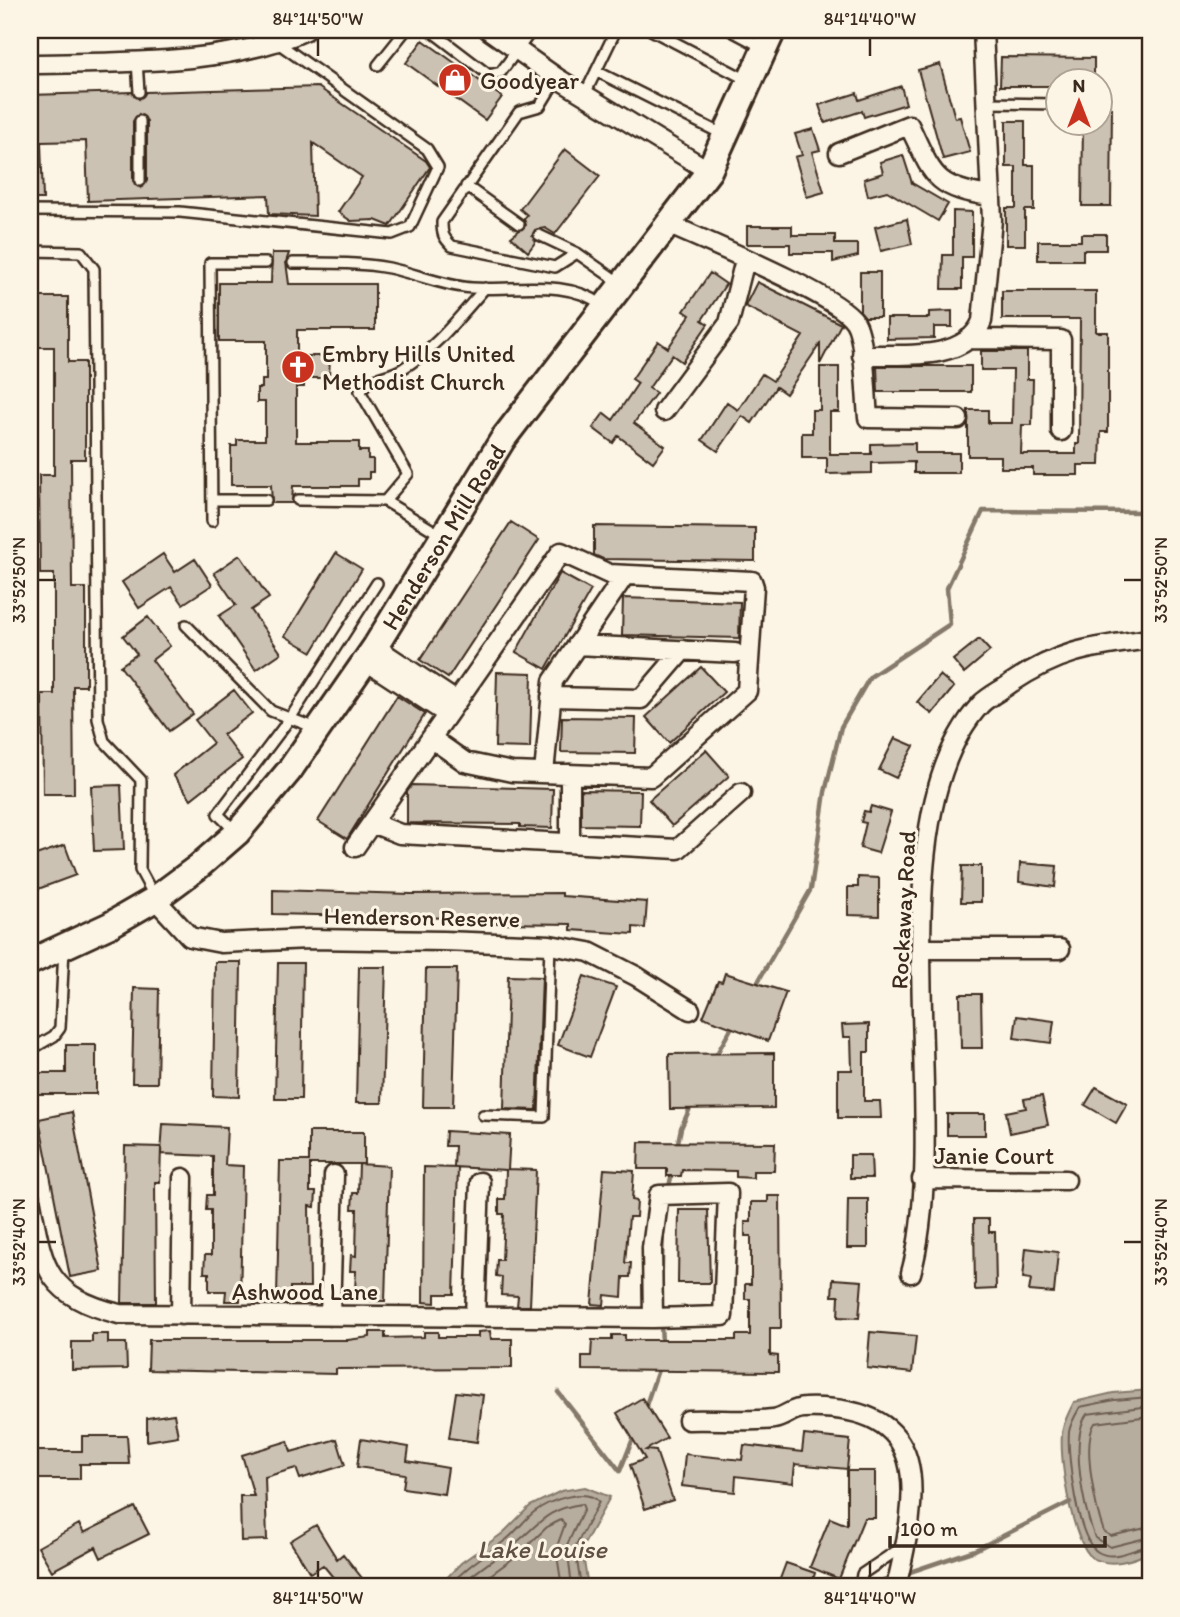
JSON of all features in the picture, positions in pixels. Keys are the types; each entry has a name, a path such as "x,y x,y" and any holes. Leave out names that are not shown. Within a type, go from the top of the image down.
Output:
{"street":[{"path":"30,64 226,55 278,43 306,30"},
{"path":"489,30 557,78 709,171"},
{"path":"862,355 949,349 978,332 982,321 992,220 983,30"},
{"name":"Henderson Mill Road","path":"30,962 155,899 237,833 319,730 370,654 503,439 709,171 769,39"},
{"path":"839,153 909,125 941,183 962,192 991,196"},
{"path":"670,225 828,299 855,321 862,355 868,418 958,419"},
{"path":"664,411 729,323 745,260"},
{"path":"968,339 1061,340 1061,431"},
{"path":"355,847 451,708 561,552 609,574 752,581 754,587 747,691 651,777 512,772 465,762 431,738"},
{"path":"544,773 553,681 625,575"},
{"name":"Rockaway Road","path":"911,1273 918,1246 922,1179 923,902 931,822 951,746 982,703 1042,663 1080,649 1150,639"},
{"path":"577,645 735,653"},
{"path":"551,697 641,699 683,650"},
{"path":"370,654 451,708"},
{"path":"570,774 570,843"},
{"path":"372,823 400,834 678,849 741,793"},
{"name":"Henderson Reserve","path":"155,899 190,937 221,943 321,939 550,945 589,952 636,976 690,1010"},
{"path":"923,949 1060,949"},
{"path":"330,1316 334,1175"},
{"path":"181,1315 183,1178"},
{"name":"Janie Court","path":"922,1179 1066,1180"},
{"path":"475,1317 480,1182"},
{"name":"Ashwood Lane","path":"30,1198 40,1252 59,1287 92,1307 119,1314 653,1318 723,1316 728,1193 659,1195 652,1248 653,1318"},
{"path":"688,1420 777,1419 801,1407 864,1413 887,1424 907,1452 912,1503 896,1587"}],"lane":[{"path":"377,65 406,30"},
{"path":"429,30 489,75 501,72 532,30"},
{"path":"584,94 616,30"},
{"path":"651,30 751,83"},
{"path":"730,30 769,39"},
{"path":"30,211 180,212 393,234 410,228 438,167 427,149 278,43"},
{"path":"136,60 139,92"},
{"path":"596,71 727,136"},
{"path":"557,78 540,106 519,112 442,222 442,237 452,246 555,267 577,253"},
{"path":"986,103 1044,104"},
{"path":"140,121 140,181"},
{"path":"466,186 519,224"},
{"path":"539,235 577,253 621,284"},
{"path":"30,251 81,252 94,269 98,719 103,741 141,780 140,870 155,899"},
{"path":"212,520 209,262 266,263"},
{"path":"293,263 348,263 391,268 434,282 485,288 580,291 603,306"},
{"path":"385,501 408,474 360,391 367,381 398,371 422,356 485,288"},
{"path":"212,500 266,500"},
{"path":"298,500 385,501 443,536"},
{"path":"237,833 218,814 291,718 377,583"},
{"path":"186,625 271,711 319,730"},
{"path":"483,1115 544,1117 550,945"},
{"path":"30,1050 54,1036 60,1028 64,947"},
{"path":"860,1587 862,1574 906,1544"}],"water":[{"path":"1150,1390 1150,1552 1122,1562 1100,1561 1085,1550 1073,1517 1062,1456 1064,1425 1074,1402 1113,1393"},
{"name":"Lake Louise","path":"585,1487 610,1497 582,1548 588,1587 438,1587 461,1563 503,1533 530,1506 561,1491"}],"building":[{"path":"423,40 502,97 485,120 406,63"},
{"path":"1001,57 1094,58 1094,66 1044,66 1044,86 1000,86"},
{"path":"940,64 955,118 960,117 970,152 943,159 918,70"},
{"path":"901,86 906,104 864,117 862,111 825,123 819,105 857,93 859,100"},
{"path":"318,87 426,161 430,167 390,226 375,220 351,221 338,212 362,177 313,143 315,216 269,214 268,195 88,201 86,141 41,142 43,199 30,199 30,95 132,92 139,99 146,92","holes":["139,114 147,121 147,181 141,188 133,181 133,121"]},
{"path":"1006,121 1025,121 1025,165 1034,165 1034,210 1025,210 1025,245 1006,245 1006,208 1016,208 1016,167 1006,167"},
{"path":"813,129 820,150 812,152 824,192 807,197 795,157 802,155 795,134"},
{"path":"1083,136 1112,136 1111,206 1082,206"},
{"path":"565,149 600,176 555,234 545,228 535,230 532,236 536,241 528,252 511,237 526,225 524,219 527,215 520,209"},
{"path":"903,155 912,183 948,204 938,221 887,191 868,196 864,179 883,173 880,162"},
{"path":"953,211 972,212 972,257 962,257 962,289 942,289 943,255 953,255"},
{"path":"907,219 912,244 881,251 875,227"},
{"path":"747,226 792,226 792,235 835,235 835,244 858,244 858,256 833,262 833,253 790,253 790,244 747,244"},
{"path":"1081,234 1106,234 1106,250 1083,250 1083,260 1038,260 1038,241 1081,241"},
{"name":"Embry Hills United Methodist Church","path":"272,253 289,253 286,262 289,284 375,284 375,330 297,330 297,356 330,356 329,378 304,378 304,387 296,387 296,442 359,442 359,451 368,451 368,459 373,459 373,472 369,472 369,479 358,479 358,486 293,486 292,503 272,503 271,485 231,485 231,446 237,446 237,440 265,440 265,402 257,402 257,388 262,388 262,380 266,380 266,341 219,341 219,283 271,283"},
{"path":"860,272 880,272 880,317 865,317 860,311"},
{"path":"710,273 726,284 702,320 708,324 682,362 672,355 649,388 656,393 634,423 665,446 653,462 618,436 613,443 593,428 604,413 613,420 638,383 632,379 658,341 668,348 690,315 684,311"},
{"path":"757,282 841,324 820,364 820,344 786,394 776,387 752,423 742,416 718,451 702,440 727,402 738,410 762,374 773,381 803,336 745,306"},
{"path":"1002,291 1096,291 1096,332 1108,332 1108,432 1101,432 1100,465 1078,465 1078,475 1033,475 1033,468 1001,468 1001,456 968,456 968,410 988,410 988,423 1012,423 1013,370 981,370 981,351 1027,351 1027,379 1033,379 1032,425 1022,425 1021,454 1076,454 1076,444 1079,444 1080,319 1002,319"},
{"path":"38,297 68,297 68,362 85,362 85,459 71,459 72,588 86,588 86,686 73,686 74,794 43,794 42,694 54,694 54,574 40,574 39,475 54,475 54,347 38,347"},
{"path":"952,311 952,327 934,327 934,338 887,339 887,318 929,318 929,312"},
{"path":"877,366 971,366 971,392 878,392"},
{"path":"820,367 839,367 839,412 830,412 830,454 871,454 871,444 915,443 915,453 959,453 959,473 914,473 914,462 872,463 872,473 827,474 827,458 802,458 802,433 812,433 812,410 820,410"},
{"path":"511,522 539,540 448,678 420,660"},
{"path":"594,526 755,528 755,561 603,559 594,555"},
{"path":"336,553 362,569 312,652 285,636"},
{"path":"163,554 175,572 195,559 212,585 183,604 171,587 139,608 122,582"},
{"path":"240,555 269,598 251,610 281,653 256,670 219,616 236,605 214,573"},
{"path":"560,573 591,590 546,669 516,652"},
{"path":"623,598 740,602 739,638 622,635"},
{"path":"148,617 170,646 152,660 193,714 169,731 120,666 137,654 123,636"},
{"path":"979,639 990,651 964,673 953,660"},
{"path":"701,667 724,692 669,743 646,717"},
{"path":"497,672 532,673 530,748 495,747"},
{"path":"940,675 954,687 932,714 917,702"},
{"path":"234,690 252,713 223,735 242,759 191,799 173,775 213,743 195,720"},
{"path":"397,696 425,714 347,839 318,821"},
{"path":"562,717 636,718 635,753 561,752"},
{"path":"895,738 914,746 896,778 879,770"},
{"path":"706,750 729,776 672,826 649,800"},
{"path":"121,785 124,850 94,851 91,786"},
{"path":"412,785 553,789 552,828 520,827 520,824 407,823 407,792"},
{"path":"581,790 641,791 640,826 581,825"},
{"path":"871,806 891,812 878,853 860,848 866,823 861,822 864,811 869,812"},
{"path":"65,845 76,875 30,892 30,857"},
{"path":"1020,863 1057,866 1055,887 1019,882"},
{"path":"962,866 981,866 981,902 961,902"},
{"path":"858,877 879,878 879,916 848,915 848,887 858,887"},
{"path":"273,890 411,894 562,893 562,896 647,902 645,928 633,927 633,934 571,930 571,924 497,923 497,919 273,914"},
{"path":"215,962 241,962 239,1097 213,1096"},
{"path":"278,963 303,963 301,1099 275,1099"},
{"path":"359,967 386,967 382,1103 356,1103"},
{"path":"426,969 457,969 453,1107 423,1107"},
{"path":"725,973 786,992 768,1041 703,1017 718,981 722,982"},
{"path":"508,976 542,977 537,1110 504,1109"},
{"path":"584,976 616,987 590,1057 558,1045"},
{"path":"134,988 159,989 157,1083 132,1083"},
{"path":"960,994 981,994 982,1048 961,1048"},
{"path":"1017,1016 1054,1021 1051,1043 1014,1038"},
{"path":"869,1024 869,1052 864,1052 864,1101 880,1101 881,1118 838,1118 838,1070 852,1070 851,1037 843,1037 842,1025"},
{"path":"66,1045 96,1045 96,1094 30,1094 30,1073 66,1073"},
{"path":"774,1053 774,1108 670,1109 669,1054"},
{"path":"1096,1087 1127,1104 1116,1123 1085,1105"},
{"path":"1042,1096 1048,1125 1010,1133 1006,1112 1026,1108 1024,1099"},
{"path":"72,1112 102,1271 70,1277 39,1119"},
{"path":"947,1114 985,1114 985,1135 947,1135"},
{"path":"163,1124 227,1127 225,1165 243,1166 240,1301 225,1301 226,1291 209,1291 209,1273 204,1273 205,1255 211,1255 211,1210 206,1210 207,1195 213,1195 213,1156 161,1154"},
{"path":"446,1131 510,1135 508,1169 536,1170 530,1306 517,1306 518,1296 501,1295 502,1277 496,1276 497,1260 502,1260 504,1214 499,1214 499,1199 505,1199 506,1170 454,1167 455,1146 445,1146"},
{"path":"309,1132 364,1132 364,1164 310,1164 310,1192 316,1192 315,1207 309,1206 310,1287 290,1287 290,1297 277,1297 280,1161 309,1161"},
{"path":"639,1142 775,1143 774,1171 753,1171 753,1178 736,1177 736,1171 682,1170 681,1176 667,1176 667,1169 638,1169"},
{"path":"125,1146 161,1147 160,1182 155,1182 156,1303 122,1303"},
{"path":"850,1155 871,1155 872,1178 850,1178"},
{"path":"359,1164 389,1166 385,1301 371,1301 371,1291 355,1291 356,1271 350,1271 351,1255 356,1256 357,1209 352,1209 353,1193 358,1193"},
{"path":"424,1167 458,1168 454,1294 435,1294 435,1303 423,1302"},
{"path":"604,1169 634,1171 632,1200 637,1201 636,1217 629,1217 625,1263 631,1263 630,1277 623,1277 622,1297 605,1295 604,1305 592,1304"},
{"path":"768,1196 780,1196 781,1328 770,1328 770,1355 778,1356 778,1372 582,1370 582,1356 591,1356 592,1340 612,1340 612,1335 625,1335 625,1340 736,1340 736,1335 750,1335 750,1299 745,1299 745,1284 751,1284 751,1236 745,1236 745,1222 751,1222 751,1202 768,1202"},
{"path":"848,1199 868,1199 868,1248 847,1248"},
{"path":"679,1210 708,1210 710,1283 678,1283"},
{"path":"974,1219 989,1219 989,1232 995,1232 996,1289 975,1290"},
{"path":"1026,1248 1058,1252 1054,1293 1029,1291 1031,1279 1023,1278"},
{"path":"833,1279 862,1281 859,1318 838,1317 839,1296 832,1296"},
{"path":"490,1331 491,1339 512,1339 512,1368 336,1369 336,1374 148,1370 149,1340 348,1340 370,1337 370,1332 385,1332 385,1338 424,1337 424,1332 438,1332 438,1337 478,1337 478,1332"},
{"path":"870,1332 916,1336 912,1373 867,1368"},
{"path":"92,1334 108,1334 108,1343 126,1343 127,1369 72,1370 72,1342 92,1342"},
{"path":"456,1392 483,1395 477,1442 449,1438"},
{"path":"642,1398 667,1438 646,1450 656,1451 673,1500 645,1509 630,1465 645,1459 617,1413"},
{"path":"174,1414 178,1436 147,1441 147,1418"},
{"path":"804,1435 850,1440 847,1469 795,1464 793,1483 736,1476 735,1492 682,1486 685,1454 742,1460 744,1445 802,1452"},
{"path":"82,1436 127,1436 129,1464 80,1464 80,1479 33,1479 33,1451 82,1451"},
{"path":"337,1439 345,1465 300,1479 296,1468 265,1477 267,1540 241,1541 240,1496 254,1496 242,1455 288,1441 291,1452"},
{"path":"361,1439 409,1447 407,1461 448,1468 444,1494 403,1488 405,1474 357,1467"},
{"path":"847,1471 875,1471 875,1518 864,1518 839,1579 810,1567 830,1518 847,1525"},
{"path":"135,1507 149,1534 101,1558 96,1547 52,1571 38,1547 79,1524 84,1533"},
{"path":"316,1525 337,1559 343,1554 369,1587 341,1587 323,1565 310,1573 290,1541"},
{"path":"786,1563 815,1573 811,1587 777,1587"}],"waterway":[{"path":"755,987 811,889 825,792 841,727 870,677 950,624 947,588 983,511 1150,512"},
{"path":"715,1057 733,1025"},
{"path":"677,1147 681,1128 691,1106"},
{"path":"668,1191 672,1173"},
{"path":"661,1296 663,1228"},
{"path":"661,1322 662,1345"},
{"path":"645,1408 659,1367"},
{"path":"558,1392 620,1471 634,1436"},
{"path":"904,1574 975,1550 1070,1502"},
{"path":"864,1587 893,1578"}],"place":[{"name":"Goodyear","path":"455,80"},
{"name":"Embry Hills United Methodist Church","path":"298,367"}]}
